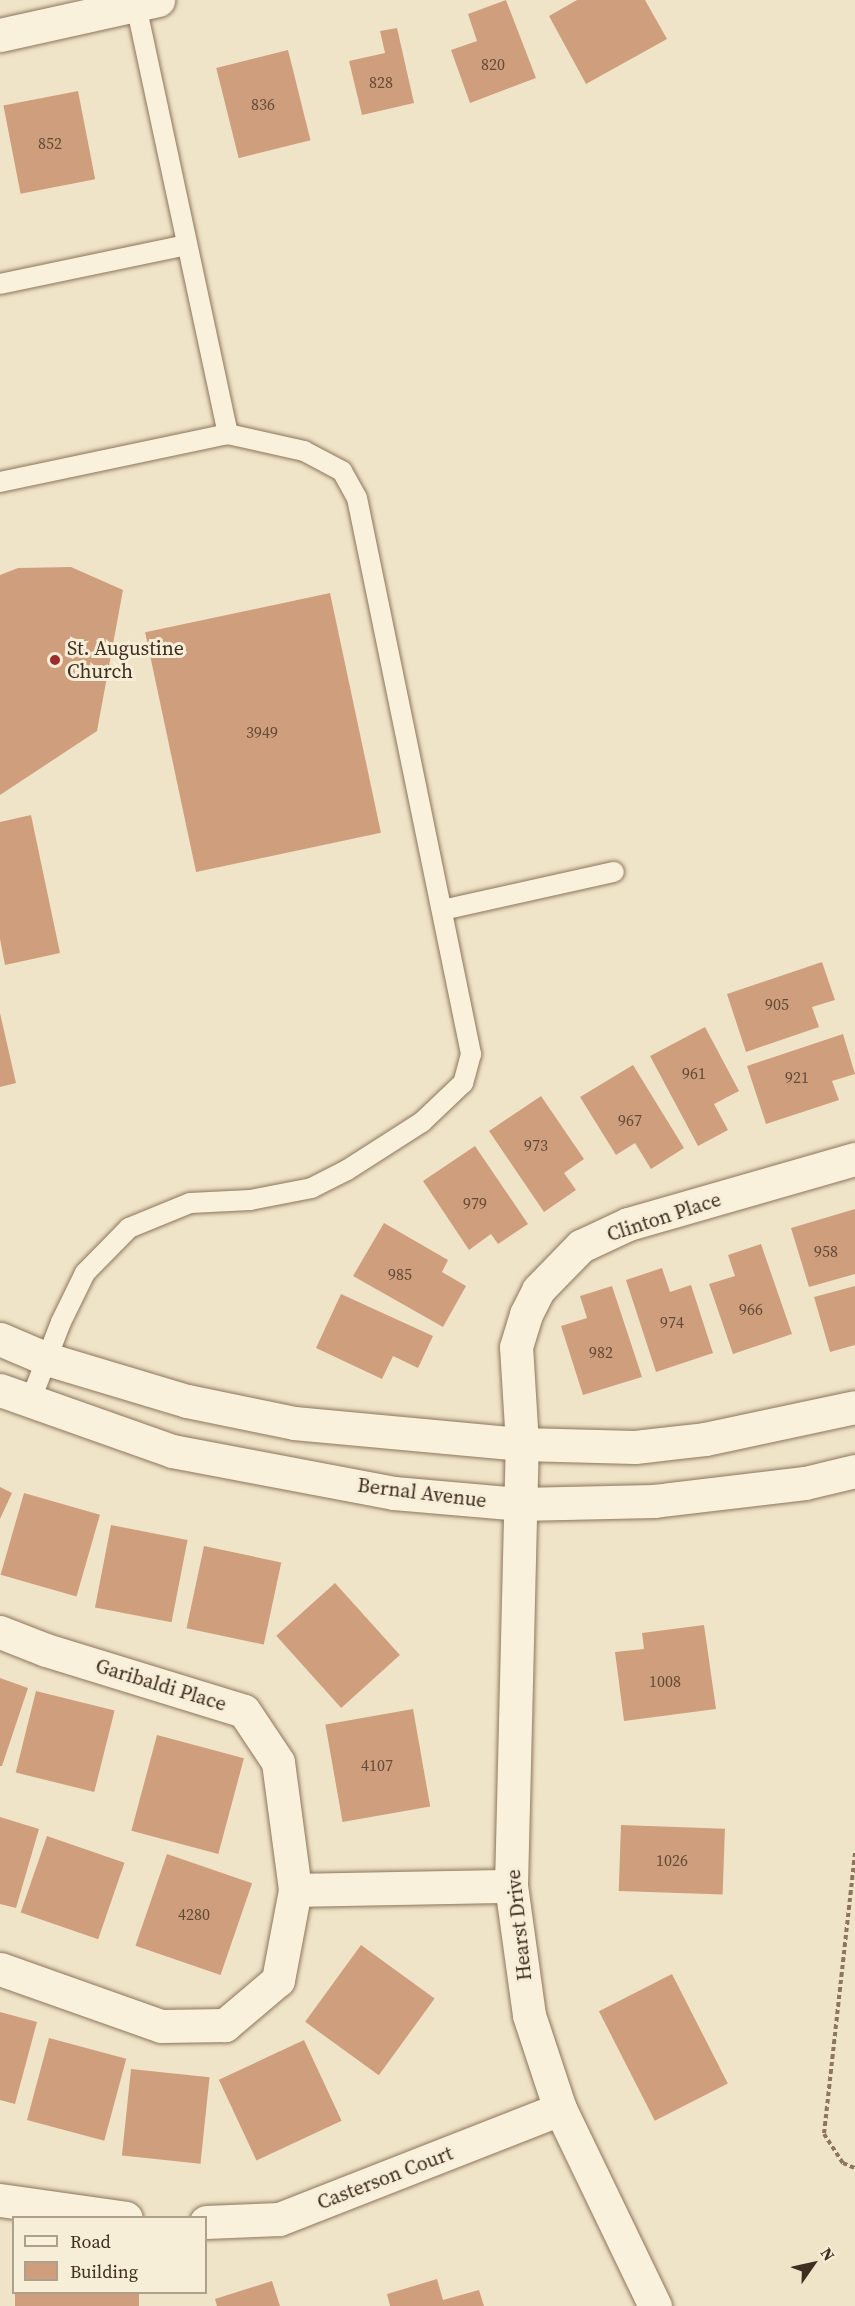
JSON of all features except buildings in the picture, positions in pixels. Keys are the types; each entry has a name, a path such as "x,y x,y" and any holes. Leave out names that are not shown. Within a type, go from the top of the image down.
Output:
{"street":[{"path":"0,35 147,2"},
{"name":"Clinton Place","path":"522,1444 516,1347 526,1314 538,1290 581,1246 628,1224 855,1159"},
{"path":"0,1338 47,1359 187,1401 294,1423 522,1444 575,1448 705,1439 855,1407"},
{"name":"Bernal Avenue","path":"0,1390 172,1451 394,1493 519,1504 654,1501 805,1483 855,1471"},
{"name":"Hearst Drive","path":"522,1444 511,1886 529,2015 560,2109 655,2306"},
{"name":"Garibaldi Place","path":"0,1632 46,1650 244,1711 278,1762 295,1890 278,1980 225,2025 161,2026 0,1969"},
{"path":"295,1890 511,1886"},
{"name":"Casterson Court","path":"207,2222 279,2219 560,2109"},
{"path":"0,2200 119,2216"}],"lane":[{"path":"147,2 187,245 228,434"},
{"path":"0,284 187,245"},
{"path":"0,482 228,434 304,451 342,471 357,498 471,1054 463,1083 422,1122 347,1170 312,1188 250,1200 190,1203 129,1228 85,1273 30,1402"},
{"path":"442,910 614,873"}],"path":[{"path":"855,1852 824,2134 843,2163 855,2168"}],"place":[{"name":"St. Augustine Church","path":"55,660"}]}
